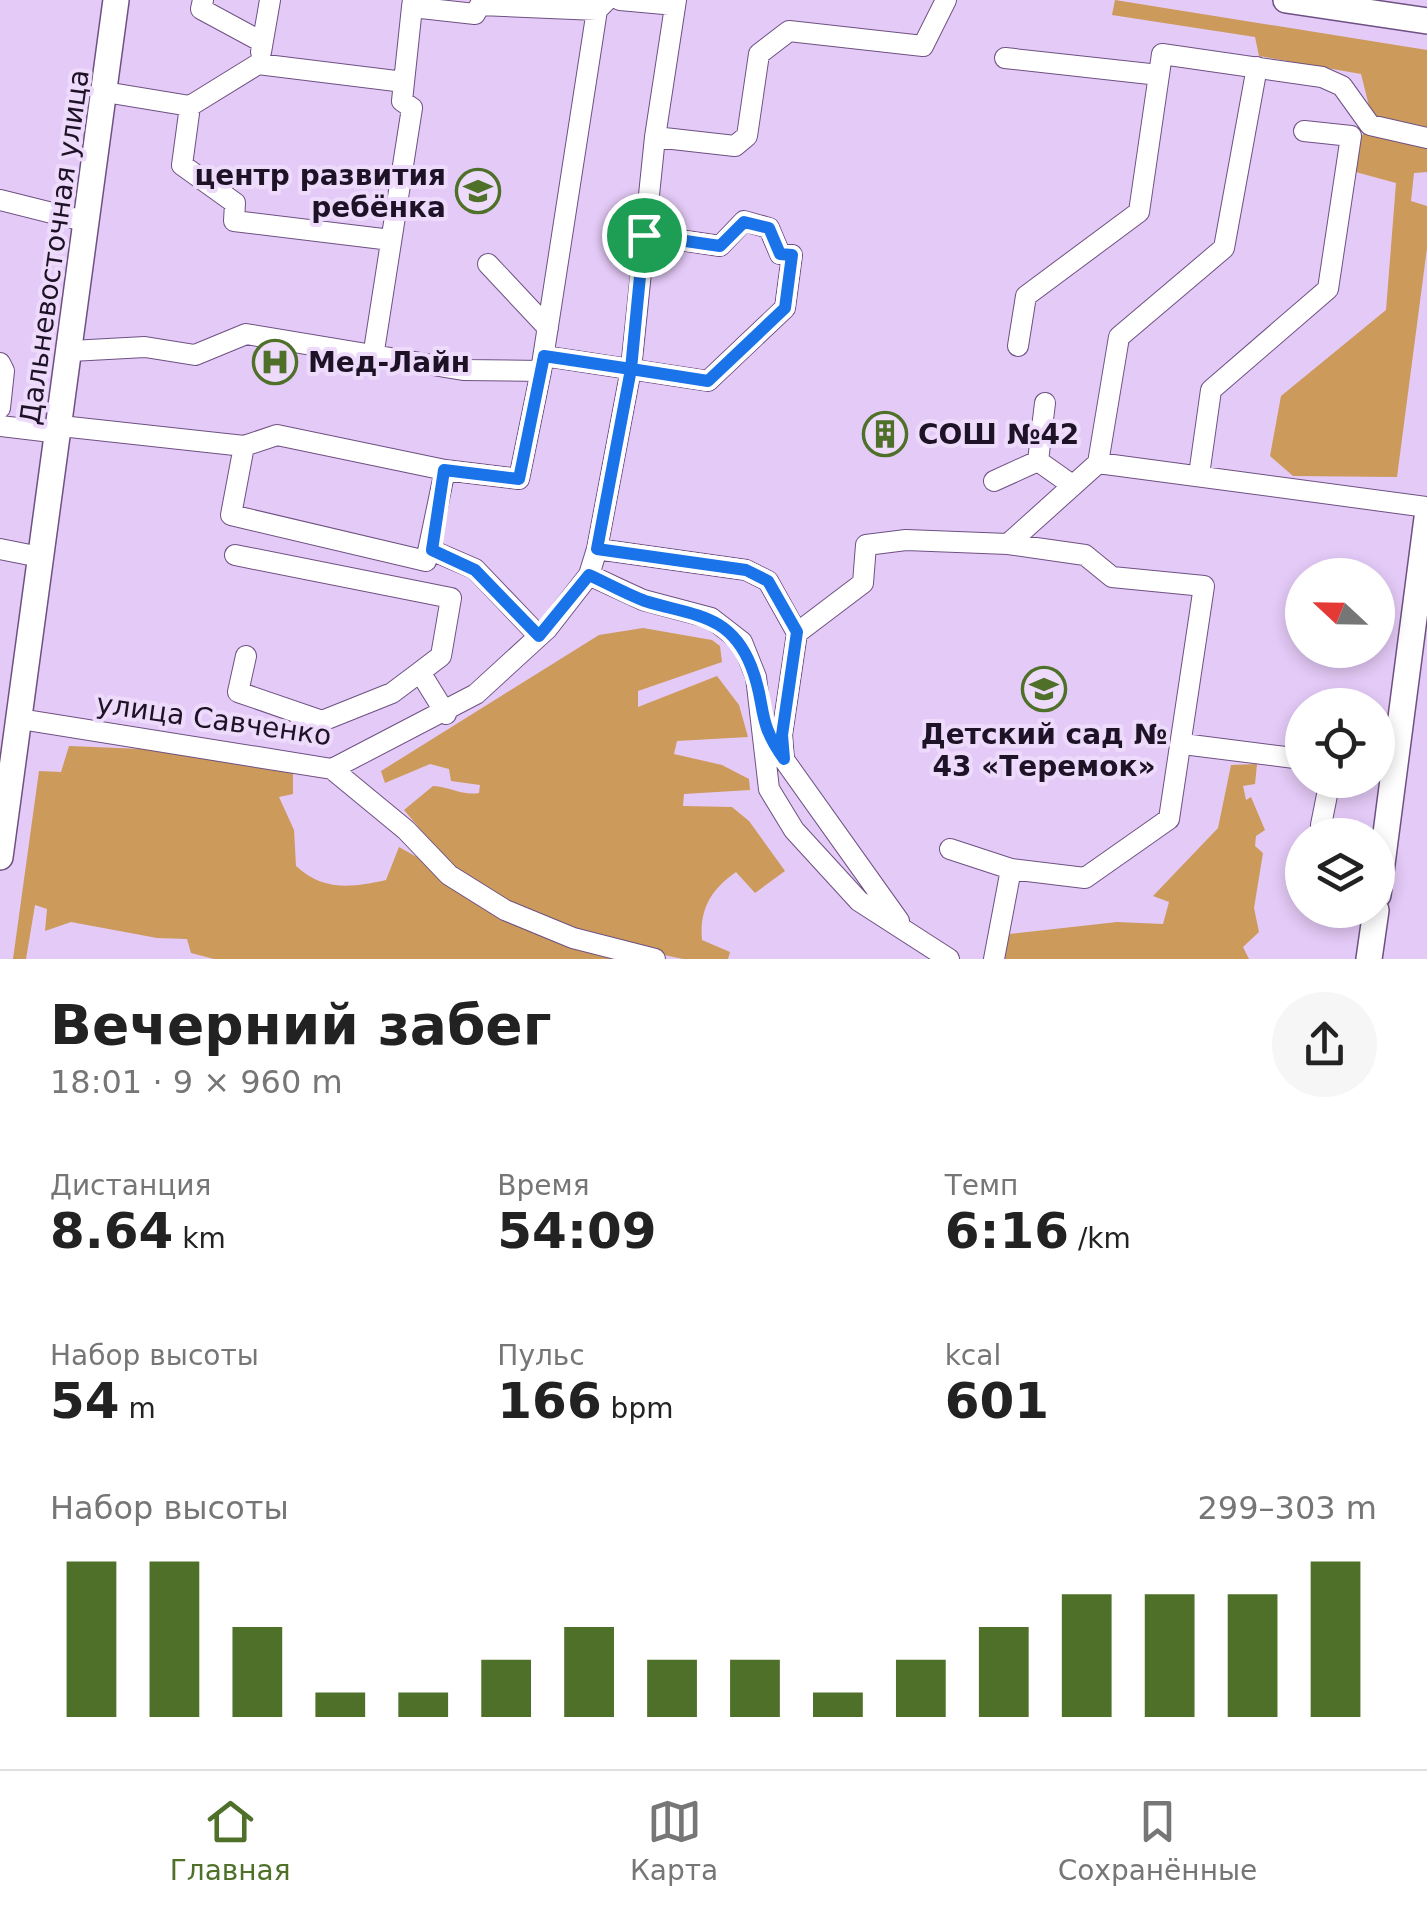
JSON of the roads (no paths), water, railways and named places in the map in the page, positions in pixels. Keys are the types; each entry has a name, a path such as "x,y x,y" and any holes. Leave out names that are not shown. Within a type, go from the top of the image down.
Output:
{"main road":[{"name":"Дальневосточная улица","path":"0,857 6,778 20,718 116,0"},
{"path":"1287,0 1427,20"},
{"path":"1395,713 1427,518"},
{"path":"1369,959 1373,928"}],"street":[{"path":"203,0 202,9 262,42"},
{"path":"258,64 270,0"},
{"path":"620,0 676,2"},
{"path":"655,137 735,146 747,136 759,54 789,31 923,46 946,0"},
{"name":"улица Савченко","path":"20,718 332,769 446,714 476,694 539,636 589,575 597,549 631,369 655,137 676,2"},
{"path":"0,426 244,446 277,435 444,470 519,479 602,5 480,5 475,14 413,3 402,101 412,108 373,357"},
{"path":"1018,346 1026,296 1139,212 1162,54 1322,76 1342,86 1370,125 1427,138"},
{"path":"1005,58 1159,75"},
{"path":"105,92 190,106 258,64 404,82"},
{"path":"1008,544 1098,463 1119,338 1224,248 1257,67"},
{"path":"190,106 182,165 235,203 234,221 392,240"},
{"path":"1304,130 1351,136 1370,125"},
{"path":"1199,474 1211,390 1328,289 1351,136"},
{"path":"0,200 88,222"},
{"path":"71,351 145,347 195,355 246,334 463,370 542,363 631,369 708,381 785,308 792,255 780,254 769,228 744,222 720,246 644,235"},
{"path":"488,264 548,328"},
{"path":"0,363 4,371 0,408"},
{"path":"1038,461 1045,403"},
{"path":"244,446 232,515 426,561 432,550 444,470"},
{"path":"1038,461 1072,485"},
{"path":"994,481 1038,461"},
{"path":"1098,463 1427,507"},
{"path":"797,632 863,584 866,545 906,540 1008,544 1085,555 1112,577 1204,586 1169,819 1085,878 1011,869 950,848"},
{"path":"0,549 40,557"},
{"path":"597,549 746,570 768,581 797,632 782,735 784,759"},
{"path":"432,550 475,570 539,636"},
{"path":"235,555 451,598 442,656 392,693 322,720 238,692 246,656"},
{"path":"589,575 643,600 710,618 742,642 756,677 769,789 794,830 860,901 949,959"},
{"path":"420,672 446,714"},
{"path":"764,732 906,930"},
{"path":"1183,744 1285,756"},
{"path":"332,769 406,830 449,874 504,910 573,938 655,959"},
{"path":"994,959 1011,869"}],"place":[{"name":"центр развития ребёнка","path":"478,191"},
{"name":"Мед-Лайн","path":"275,362"},
{"name":"СОШ №42","path":"885,434"},
{"name":"Детский сад № 43 «Теремок»","path":"1044,689"}]}
